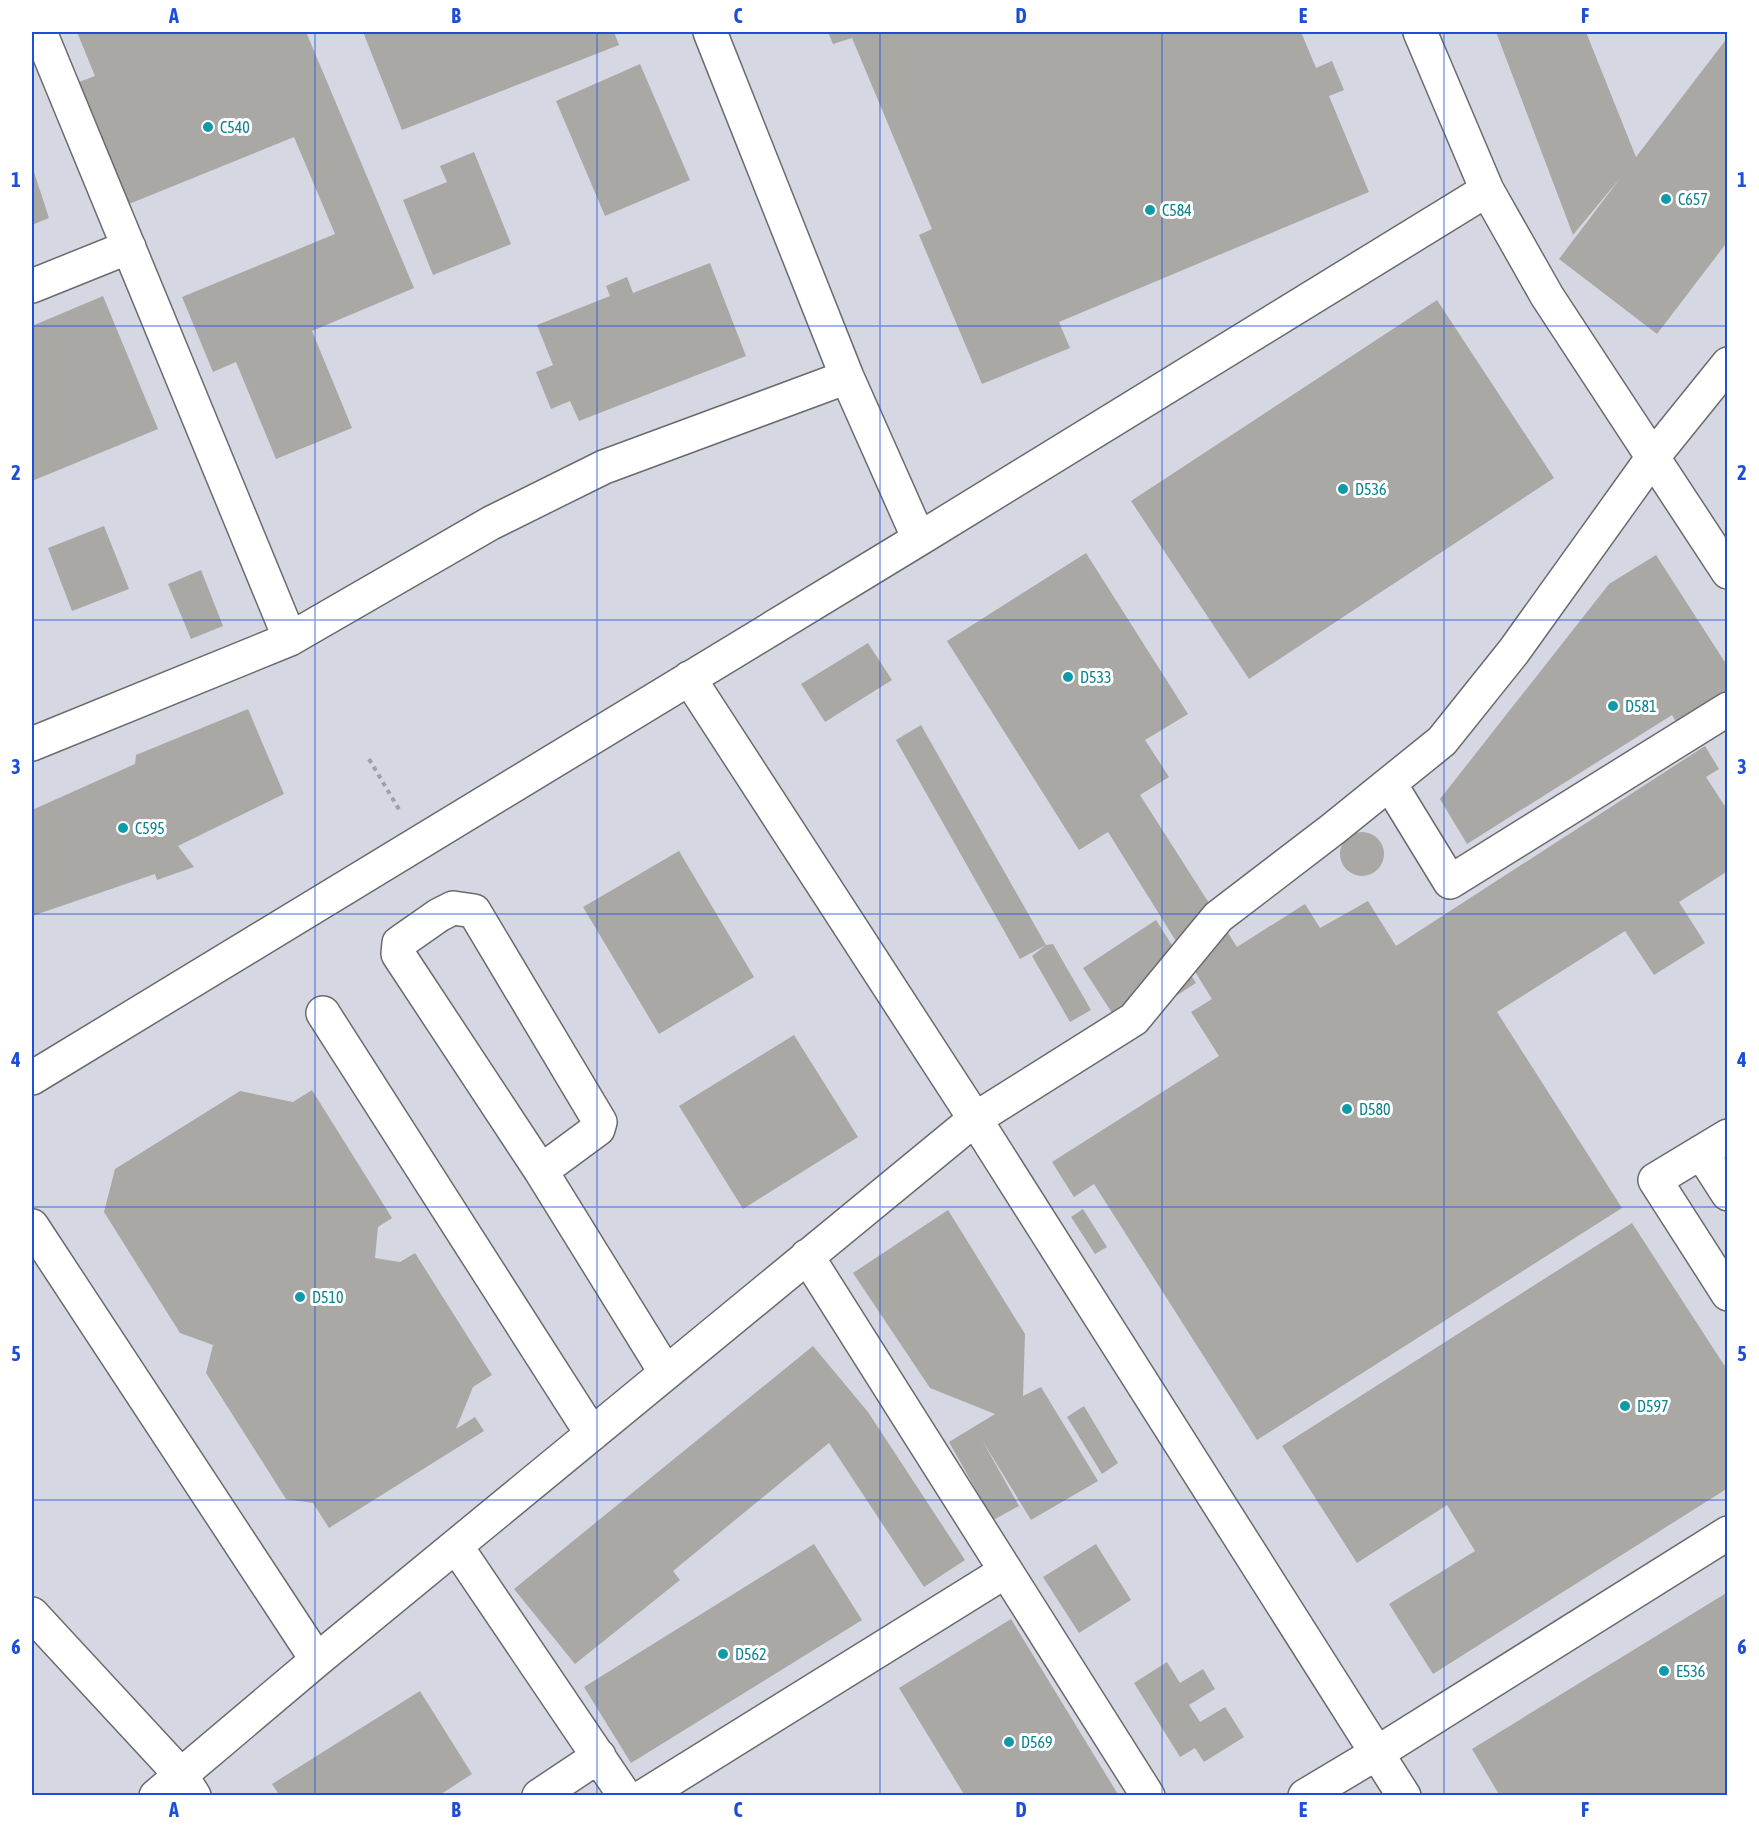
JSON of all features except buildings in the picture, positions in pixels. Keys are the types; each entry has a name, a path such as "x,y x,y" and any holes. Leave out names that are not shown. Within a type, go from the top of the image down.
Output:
{"street":[{"path":"40,32 290,639"},
{"path":"710,32 847,377 919,539"},
{"path":"1420,32 1487,190 1547,296 1728,572"},
{"path":"32,1078 919,539 1487,190"},
{"path":"32,286 129,247"},
{"path":"156,1796 188,1785 317,1660 975,1119 1134,1019 1218,917 1334,829 1442,741 1514,651 1653,457 1728,364"},
{"path":"32,744 290,639 491,523 604,467 847,377"},
{"path":"689,678 975,1119 1404,1796"},
{"path":"1390,784 1450,882 1728,709"},
{"path":"541,1171 598,1129 600,1122 474,911 453,908 399,943 398,954 541,1171 666,1373"},
{"path":"323,1013 592,1434"},
{"path":"1728,1194 1714,1144 1654,1180 1728,1294"},
{"path":"32,1226 317,1660"},
{"path":"807,1256 1148,1796"},
{"path":"1305,1796 1728,1533"},
{"path":"456,1546 625,1796"},
{"path":"644,1796 1006,1571"},
{"path":"32,1614 188,1785"},
{"path":"539,1796 599,1756"}],"path":[{"path":"369,759 400,811"}],"shaded area":[{"path":"32,32 1727,32 1727,1795 32,1796"}],"place":[{"name":"C540","path":"208,127"},
{"name":"C657","path":"1666,199"},
{"name":"C584","path":"1150,210"},
{"name":"D536","path":"1343,489"},
{"name":"D533","path":"1068,677"},
{"name":"D581","path":"1613,706"},
{"name":"C595","path":"123,828"},
{"name":"D580","path":"1347,1109"},
{"name":"D510","path":"300,1297"},
{"name":"D597","path":"1625,1406"},
{"name":"D562","path":"723,1654"},
{"name":"E536","path":"1664,1671"},
{"name":"D569","path":"1009,1742"}]}
